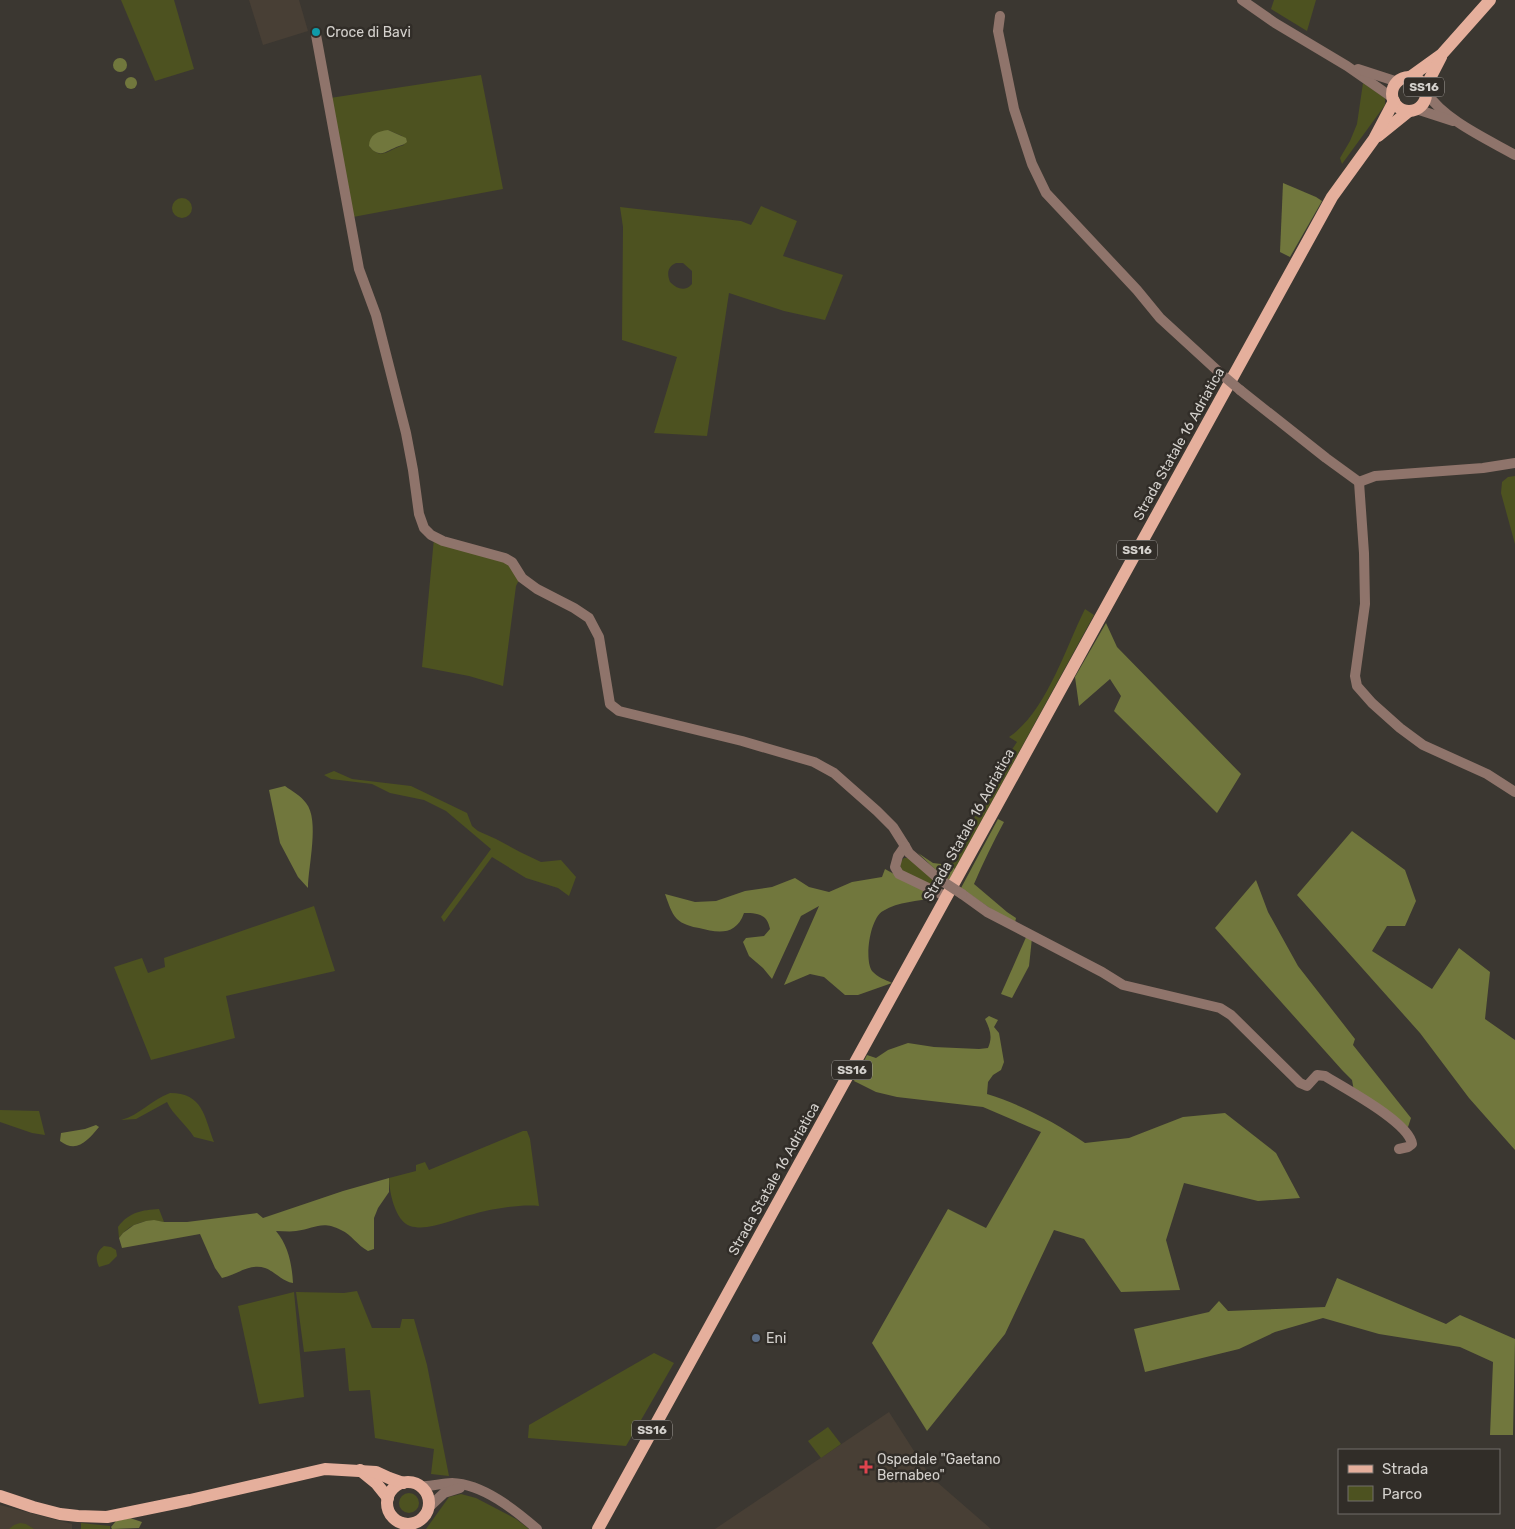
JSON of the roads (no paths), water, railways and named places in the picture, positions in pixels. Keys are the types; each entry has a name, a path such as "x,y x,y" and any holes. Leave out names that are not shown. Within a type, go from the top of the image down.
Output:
{"main road":[{"name":"SS16","path":"1442,54 1425,90 1424,101 1413,110 1400,108 1394,100 1393,90 1398,82 1410,77 1442,54 1490,0"},
{"name":"SS16","path":"1410,77 1419,80 1425,90"},
{"name":"Strada Statale 16 Adriatica","path":"598,1529 1332,197 1374,139 1394,100"},
{"name":"Strada Statale 16 Adriatica","path":"1374,139 1413,110"},
{"path":"0,1496 60,1514 107,1517 190,1500 312,1470 376,1472 403,1483"},
{"path":"360,1470 376,1483 388,1498"},
{"path":"409,1482 420,1486 428,1496 426,1513 418,1525 397,1524 388,1509 388,1498 393,1488 409,1482"}],"street":[{"path":"1242,0 1275,23 1347,66 1394,100"},
{"path":"1000,16 998,31 1014,109 1032,164 1046,193 1137,290 1160,318 1240,390 1319,453 1359,482"},
{"path":"316,36 359,269 376,315 406,433 414,470 418,514 424,528 431,535 443,541 505,558 512,562 522,578 537,590 574,608 589,618 599,636 610,704 619,711 768,748 814,762 834,773 893,827 909,853 939,879 987,912 1102,972 1123,985 1220,1008 1231,1015 1300,1083 1307,1086 1318,1075 1325,1076 1388,1116 1411,1138 1412,1144 1400,1149"},
{"path":"1347,66 1398,82"},
{"path":"1425,90 1437,106 1460,123 1515,155"},
{"path":"1413,110 1460,123"},
{"path":"1359,482 1375,476 1483,468 1515,463"},
{"path":"1359,482 1365,604 1355,676 1357,686 1400,728 1423,745 1486,774 1515,792"},
{"path":"905,846 898,856 895,867 899,874 946,900"},
{"path":"420,1486 452,1483 469,1487 506,1504 537,1529"},
{"path":"428,1508 444,1493 450,1490 469,1487"}],"place":[{"name":"Croce di Bavi","path":"316,32"},
{"name":"Eni","path":"756,1338"},
{"name":"Ospedale \"Gaetano Bernabeo\"","path":"866,1467"}]}
